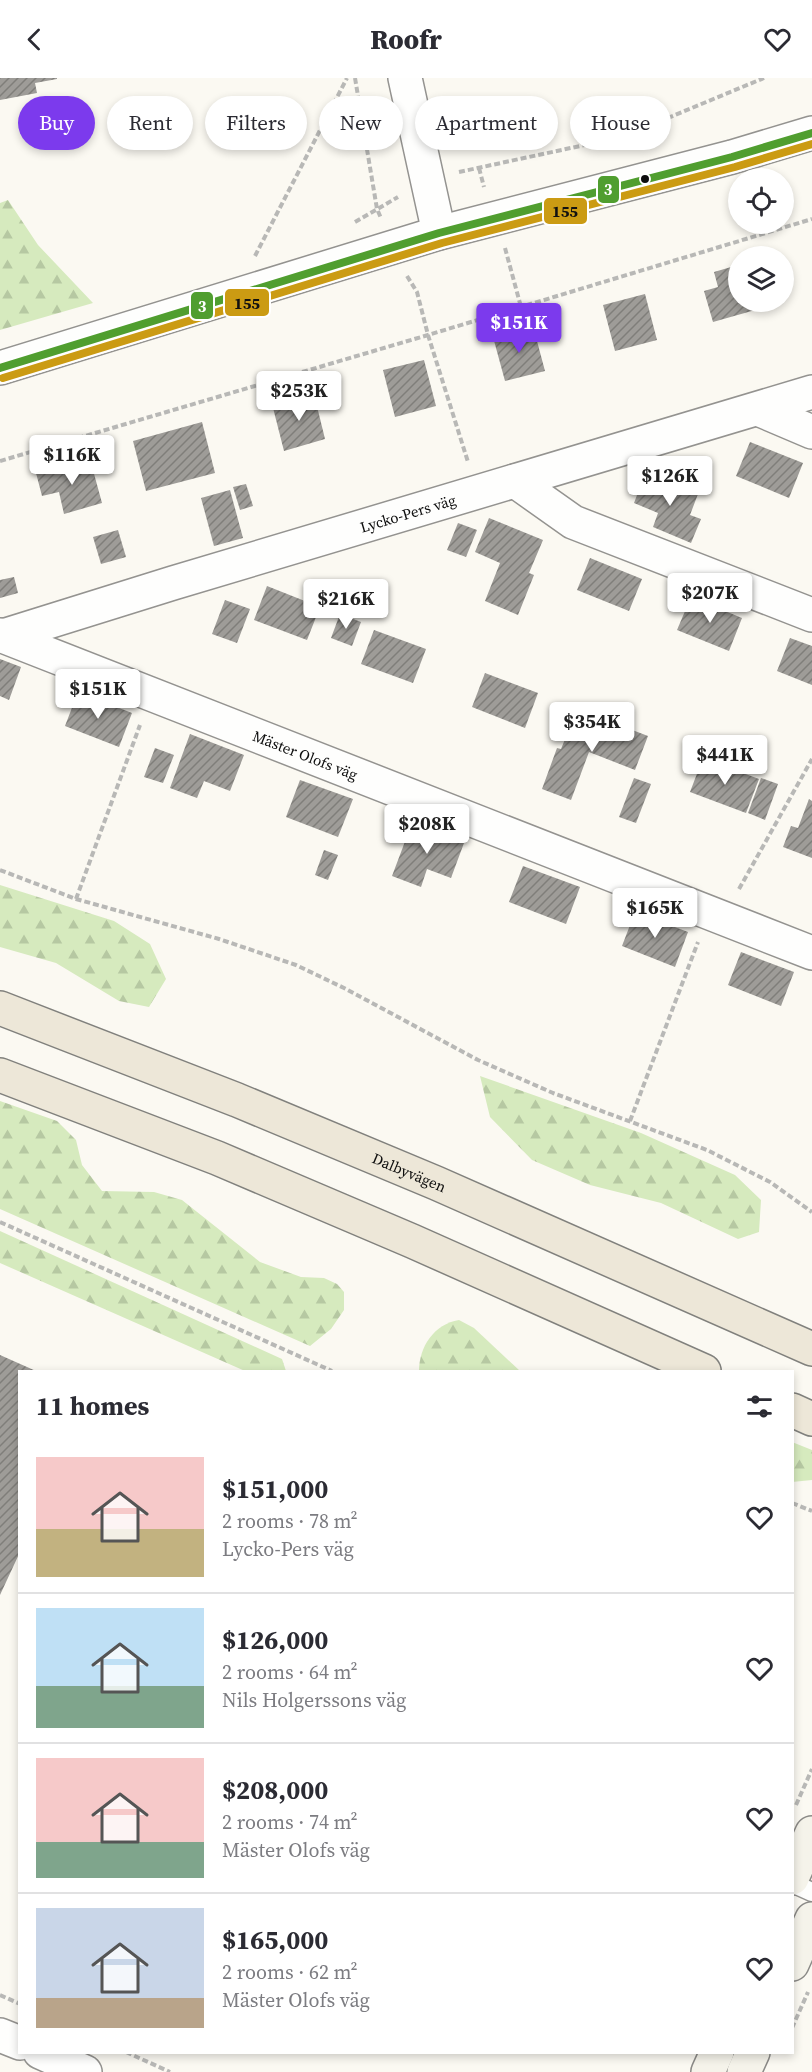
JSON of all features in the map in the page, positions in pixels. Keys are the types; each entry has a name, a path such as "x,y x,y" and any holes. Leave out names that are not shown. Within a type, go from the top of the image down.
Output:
{"main road":[{"name":"Dalbyvägen","path":"0,1008 237,1100 414,1174 812,1349"},
{"path":"0,1075 217,1158 412,1241 702,1370"},
{"path":"794,1411 812,1419"}],"street":[{"path":"405,78 439,233"},
{"path":"0,368 439,233 732,157 812,133"},
{"name":"Lycko-Pers väg","path":"2,635 812,392"},
{"path":"758,409 812,432"},
{"path":"515,481 573,522 812,615"},
{"name":"Mäster Olofs väg","path":"2,635 812,953"},
{"path":"794,1877 810,1841"},
{"path":"794,1960 812,1919"},
{"path":"0,2035 18,2042"},
{"path":"45,2054 86,2072"},
{"path":"708,2072 716,2054"},
{"path":"744,2072 752,2054"}],"lane":[{"path":"794,1882 812,1892"}],"path":[{"path":"255,256 347,78"},
{"path":"355,78 378,209"},
{"path":"479,168 622,137 764,78"},
{"path":"0,461 812,219"},
{"path":"504,246 521,307"},
{"path":"405,273 417,292 428,335 478,492"},
{"path":"76,898 152,693"},
{"path":"630,1121 716,916 812,759"},
{"path":"0,870 76,898 219,939 296,964 478,1060 553,1093 707,1150 770,1182 812,1212"},
{"path":"0,1222 330,1370"},
{"path":"794,1504 812,1511"},
{"path":"794,1810 812,1769"},
{"path":"794,2024 812,1983"},
{"path":"0,1995 18,2003"},
{"path":"130,2054 170,2072"}],"green space":[{"path":"8,200 38,245 93,303 0,330 0,203"},
{"path":"0,885 114,921 150,944 166,979 149,1007 119,1001 56,963 0,947"},
{"path":"480,1076 641,1133 735,1175 761,1200 759,1232 738,1239 661,1203 590,1185 532,1160 490,1117"},
{"path":"0,1101 57,1121 76,1140 82,1165 102,1191 154,1192 182,1200 260,1262 301,1277 324,1278 337,1284 344,1292 344,1310 331,1329 310,1346 0,1209"},
{"path":"0,1231 282,1359 286,1370 243,1370 0,1263"},
{"path":"459,1320 474,1328 519,1370 419,1370 425,1345 435,1332 450,1322"},
{"path":"794,1443 812,1450 812,1480 794,1482"}],"building":[{"path":"0,78 57,78 35,83 37,93 0,100"},
{"path":"728,268 728,312 748,312 713,322 704,291 718,287 714,272"},
{"path":"645,294 657,340 615,351 603,305"},
{"path":"533,326 545,371 505,381 493,337"},
{"path":"424,360 436,406 395,417 383,370"},
{"path":"314,394 325,439 284,451 272,404"},
{"path":"202,422 215,473 146,491 133,441"},
{"path":"750,442 803,463 789,498 736,476"},
{"path":"90,459 102,503 64,514 59,492 42,496 36,473"},
{"path":"645,474 698,494 690,515 701,519 691,543 653,527 658,513 634,503"},
{"path":"246,484 253,506 240,510 233,487"},
{"path":"230,490 243,538 214,546 201,498"},
{"path":"489,518 543,540 529,573 534,575 518,615 485,601 500,563 475,552"},
{"path":"458,523 477,530 466,557 447,550"},
{"path":"118,530 126,557 101,564 93,537"},
{"path":"590,558 642,579 629,611 577,590"},
{"path":"14,577 18,593 0,598 0,580"},
{"path":"267,586 320,607 307,640 254,620"},
{"path":"691,597 742,618 729,651 677,630"},
{"path":"225,600 250,609 237,643 212,634"},
{"path":"340,614 361,622 352,646 331,638"},
{"path":"374,630 426,649 413,683 361,664"},
{"path":"790,638 812,646 812,685 777,671"},
{"path":"0,659 21,667 9,700 0,696"},
{"path":"485,673 538,693 525,728 472,707"},
{"path":"78,692 132,713 119,747 65,726"},
{"path":"593,715 648,736 635,770 589,752 571,800 542,789 557,748 561,749 570,727 586,733"},
{"path":"190,734 244,755 230,791 204,781 197,798 170,788"},
{"path":"155,748 174,755 163,783 144,777"},
{"path":"703,758 759,779 746,813 690,792"},
{"path":"634,778 651,784 636,823 619,817"},
{"path":"761,778 778,784 765,820 748,813"},
{"path":"300,780 353,799 338,837 286,817"},
{"path":"809,799 812,801 812,858 783,847 791,826 798,828"},
{"path":"412,823 464,843 451,878 427,869 421,887 392,876"},
{"path":"324,850 338,855 328,880 315,875"},
{"path":"523,866 580,887 566,924 509,902"},
{"path":"635,912 688,932 675,967 622,946"},
{"path":"741,952 794,972 781,1006 728,985"},
{"path":"0,1355 34,1370 18,1370 18,1556 0,1595"}],"transit line":[{"name":"3","path":"0,368 439,233 732,157 812,133"},
{"name":"155","path":"3,378 442,243 735,167 812,144"}]}
